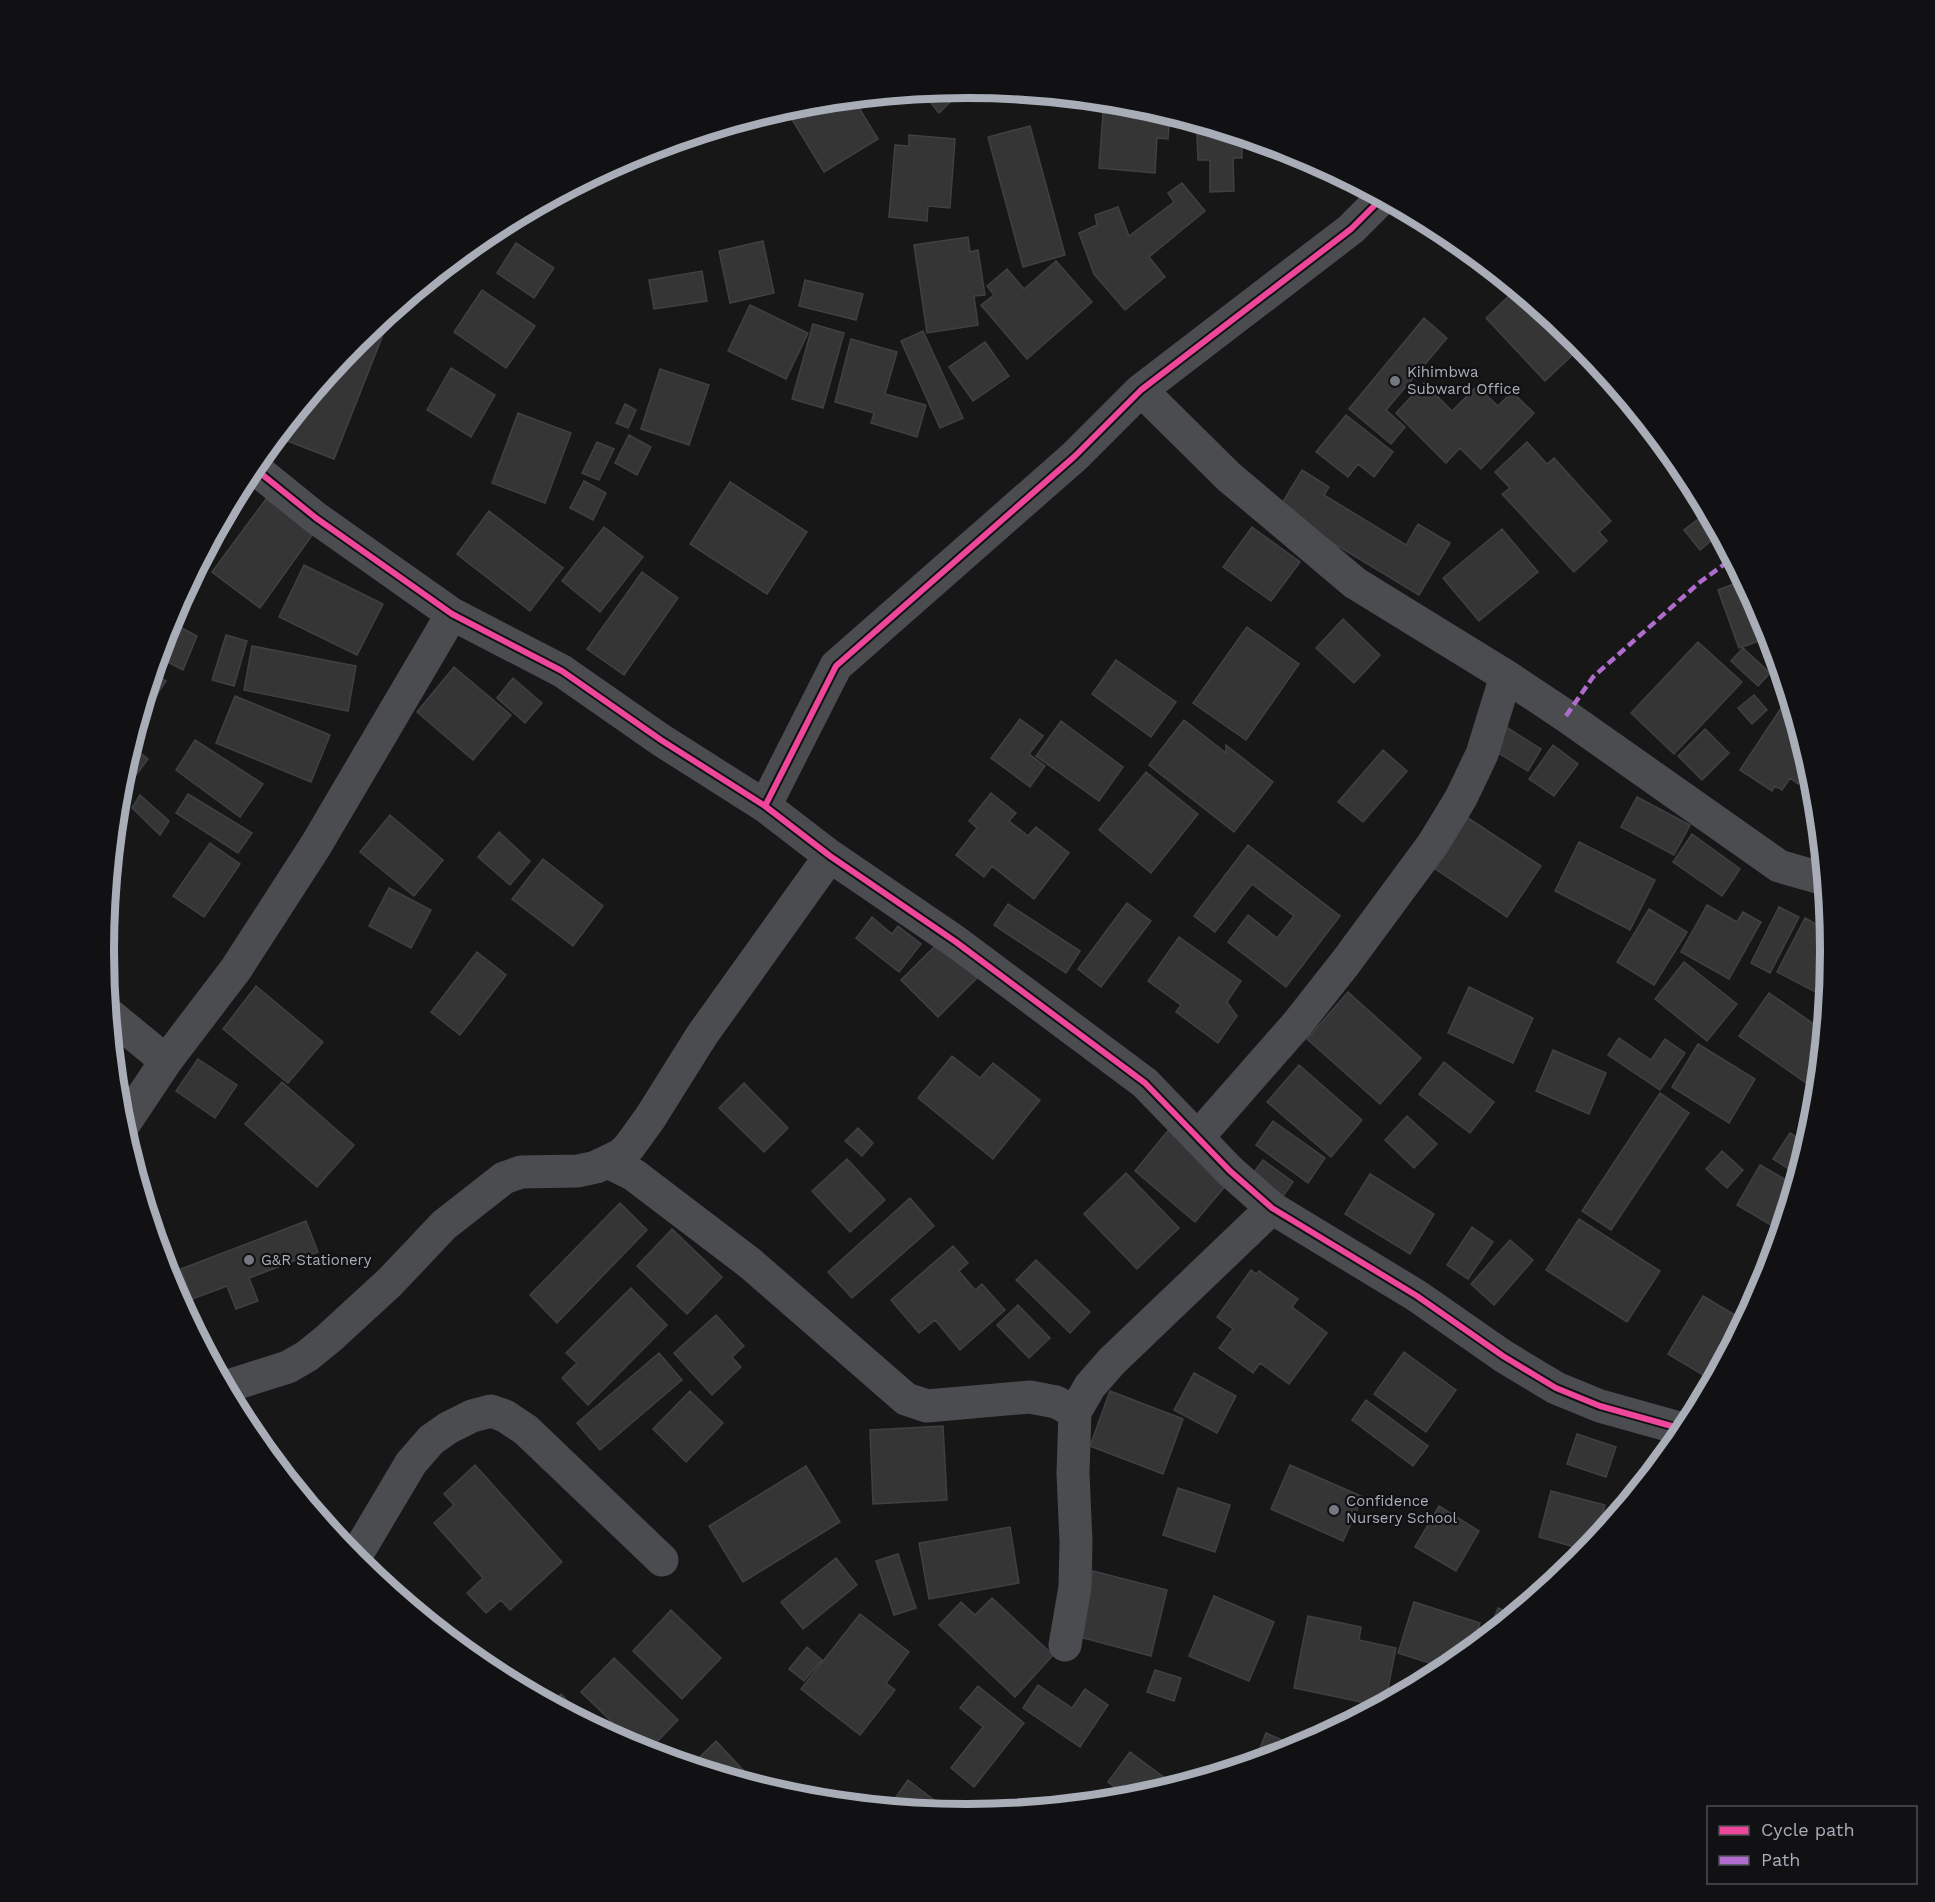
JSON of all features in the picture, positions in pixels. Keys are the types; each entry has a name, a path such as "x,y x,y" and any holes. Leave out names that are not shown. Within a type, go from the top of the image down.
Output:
{"street":[{"path":"765,806 836,666 1075,456 1141,390 1351,229 1377,203"},
{"path":"1141,390 1229,477 1354,583 1506,676 1779,866 1817,877"},
{"path":"261,473 316,518 452,614 562,671 661,740 765,806 830,856 956,942 1129,1070 1230,1171 1272,1208 1418,1296 1503,1356 1556,1388 1600,1406 1676,1427"},
{"path":"130,1115 236,969 316,845 452,614"},
{"path":"1198,1137 1298,1023 1433,844 1461,798 1482,754 1506,676"},
{"path":"232,1385 288,1367 307,1356 328,1340 390,1282 444,1225 504,1178 521,1172 578,1171 596,1167 608,1162 629,1147 702,1035 830,856"},
{"path":"117,1021 166,1062"},
{"path":"608,1162 634,1175 751,1264 911,1402 927,1407 1030,1397 1056,1402 1075,1412"},
{"path":"1065,1645 1075,1587 1073,1473 1075,1412 1090,1386 1112,1361 1272,1208"},
{"path":"359,1550 411,1463 431,1440 472,1416 491,1412 505,1416 526,1430 662,1560"}],"building":[{"path":"954,98 939,113 927,99"},
{"path":"857,105 878,139 824,172 790,117"},
{"path":"1103,109 1169,123 1168,139 1157,138 1155,173 1099,168"},
{"path":"1030,126 1065,255 1023,267 988,137"},
{"path":"1197,134 1210,134 1242,143 1242,158 1233,158 1234,191 1210,192 1210,160 1198,160"},
{"path":"909,135 955,139 950,208 928,206 927,221 889,217 895,145 909,146"},
{"path":"670,151 654,161 652,158"},
{"path":"1182,183 1205,211 1149,257 1165,277 1125,310 1094,274 1079,233 1097,225 1095,215 1118,207 1129,236 1174,202 1168,193"},
{"path":"968,237 970,252 978,250 985,295 974,296 978,325 927,333 914,245"},
{"path":"763,241 774,293 730,303 719,251"},
{"path":"516,243 554,268 534,298 497,273"},
{"path":"1056,261 1092,302 1027,359 981,305 994,295 987,286 1007,269 1024,289"},
{"path":"702,271 707,301 654,309 649,280"},
{"path":"805,280 863,294 856,320 799,306"},
{"path":"482,290 535,326 506,368 454,332"},
{"path":"1511,294 1576,352 1545,381 1486,318"},
{"path":"750,305 808,333 786,379 728,351"},
{"path":"1424,318 1447,338 1386,410 1405,427 1391,444 1349,409"},
{"path":"813,324 844,333 823,408 792,399"},
{"path":"386,326 334,459 284,440 326,388"},
{"path":"923,331 963,418 940,428 901,341"},
{"path":"851,339 897,352 885,394 926,405 917,437 871,423 874,413 835,402"},
{"path":"985,342 1009,376 973,401 949,367"},
{"path":"451,368 495,395 471,437 427,410"},
{"path":"660,369 709,385 689,445 641,429"},
{"path":"1424,383 1452,411 1477,386 1498,406 1512,392 1534,413 1481,469 1460,448 1446,463 1396,413"},
{"path":"625,404 636,410 628,428 616,423"},
{"path":"518,413 571,433 545,503 492,483"},
{"path":"1346,415 1393,452 1374,477 1358,464 1348,477 1316,452"},
{"path":"629,435 651,447 637,475 615,463"},
{"path":"597,442 614,449 599,480 582,473"},
{"path":"1527,442 1547,464 1554,458 1611,521 1599,532 1607,541 1574,572 1502,494 1510,488 1495,472"},
{"path":"1302,470 1329,487 1324,495 1406,545 1418,524 1450,543 1419,595 1278,510"},
{"path":"584,481 606,493 593,520 570,508"},
{"path":"730,482 807,532 767,594 690,544"},
{"path":"266,499 313,534 260,608 212,572"},
{"path":"489,511 563,568 530,611 457,554"},
{"path":"1702,516 1714,538 1700,550 1684,530"},
{"path":"604,527 643,557 600,612 562,581"},
{"path":"1252,527 1300,562 1271,601 1223,567"},
{"path":"1502,529 1538,572 1479,621 1443,578"},
{"path":"304,565 383,604 357,655 279,617"},
{"path":"642,572 678,598 624,675 587,649"},
{"path":"1737,583 1762,640 1739,648 1718,590"},
{"path":"1343,619 1380,655 1354,683 1316,648"},
{"path":"178,626 197,636 183,670 165,661"},
{"path":"1247,627 1299,664 1246,740 1193,703"},
{"path":"226,635 247,641 234,686 212,680"},
{"path":"1698,642 1742,682 1674,754 1631,713"},
{"path":"252,646 356,666 348,711 244,690"},
{"path":"1743,648 1770,673 1758,686 1731,661"},
{"path":"1116,660 1176,702 1151,737 1092,694"},
{"path":"454,667 511,715 473,760 417,712"},
{"path":"159,677 166,681 151,703"},
{"path":"513,678 542,703 525,723 497,698"},
{"path":"1754,695 1767,710 1752,724 1738,708"},
{"path":"235,696 330,735 311,782 216,743"},
{"path":"1784,704 1803,776 1798,784 1790,778 1782,790 1775,786 1772,791 1740,770"},
{"path":"1020,719 1043,736 1029,754 1045,766 1030,787 991,758"},
{"path":"1184,720 1226,753 1226,745 1273,782 1234,832 1149,765"},
{"path":"1061,721 1123,767 1099,801 1036,756"},
{"path":"1503,725 1541,749 1528,771 1490,748"},
{"path":"1705,729 1729,753 1702,780 1678,756"},
{"path":"195,740 263,784 240,817 176,770"},
{"path":"1553,745 1578,764 1554,796 1529,779"},
{"path":"1383,750 1407,771 1363,822 1338,802"},
{"path":"138,751 148,759 130,783"},
{"path":"1146,772 1198,814 1151,873 1099,830"},
{"path":"991,793 1016,813 1009,821 1028,836 1036,827 1069,853 1034,899 992,866 984,877 956,855 977,828 969,821"},
{"path":"188,794 252,833 238,853 176,813"},
{"path":"140,795 169,821 160,835 132,808"},
{"path":"1637,797 1690,825 1674,855 1621,827"},
{"path":"390,815 443,860 414,896 360,852"},
{"path":"1465,816 1541,866 1507,917 1431,866"},
{"path":"499,832 530,861 510,885 478,857"},
{"path":"1692,834 1740,869 1722,896 1673,862"},
{"path":"1579,842 1655,880 1630,930 1555,891"},
{"path":"210,843 240,864 204,917 173,896"},
{"path":"1248,845 1340,916 1286,987 1228,942 1248,915 1277,938 1294,916 1252,884 1215,932 1194,916"},
{"path":"543,859 603,906 573,946 512,899"},
{"path":"389,888 431,910 411,948 369,926"},
{"path":"1127,903 1151,921 1101,987 1078,969"},
{"path":"1008,904 1080,951 1066,973 994,925"},
{"path":"1707,905 1737,922 1743,912 1761,922 1729,979 1681,952"},
{"path":"1779,907 1799,917 1770,973 1751,963"},
{"path":"1649,909 1687,932 1654,985 1617,962"},
{"path":"872,917 892,934 898,926 921,944 899,972 856,938"},
{"path":"1805,918 1820,926 1819,994 1777,972"},
{"path":"1179,937 1241,981 1227,1002 1237,1016 1218,1043 1176,1012 1181,1005 1148,981"},
{"path":"943,938 980,975 938,1017 901,980"},
{"path":"477,952 506,975 460,1035 431,1012"},
{"path":"1684,962 1737,1004 1707,1041 1655,999"},
{"path":"256,986 323,1042 288,1083 223,1029"},
{"path":"1469,987 1533,1018 1513,1063 1448,1033"},
{"path":"1348,992 1421,1058 1380,1104 1307,1039"},
{"path":"1769,993 1817,1026 1811,1083 1809,1085 1739,1036"},
{"path":"1619,1038 1651,1060 1665,1039 1685,1053 1660,1090 1608,1055"},
{"path":"1698,1044 1755,1079 1729,1123 1672,1087"},
{"path":"1553,1050 1606,1073 1589,1114 1536,1091"},
{"path":"952,1056 980,1078 993,1063 1040,1100 993,1159 918,1098"},
{"path":"198,1059 237,1085 215,1118 176,1091"},
{"path":"1444,1062 1494,1102 1470,1133 1419,1094"},
{"path":"1299,1065 1362,1120 1331,1157 1267,1102"},
{"path":"282,1082 354,1145 317,1187 245,1124"},
{"path":"744,1083 788,1128 764,1152 719,1108"},
{"path":"1660,1093 1689,1113 1611,1230 1582,1211"},
{"path":"1407,1116 1437,1144 1414,1168 1385,1140"},
{"path":"1273,1121 1325,1158 1308,1183 1256,1145"},
{"path":"1171,1127 1232,1178 1195,1222 1135,1171"},
{"path":"858,1128 873,1143 862,1156 845,1141"},
{"path":"1790,1133 1800,1139 1792,1171 1773,1159"},
{"path":"1722,1151 1743,1170 1727,1188 1706,1169"},
{"path":"847,1159 885,1200 850,1232 812,1191"},
{"path":"1263,1160 1293,1182 1281,1199 1251,1176"},
{"path":"1760,1165 1789,1182 1775,1227 1737,1205"},
{"path":"1126,1173 1179,1228 1137,1269 1084,1214"},
{"path":"1370,1174 1434,1214 1410,1254 1345,1214"},
{"path":"910,1198 934,1226 852,1298 828,1272"},
{"path":"620,1203 647,1230 557,1323 530,1295"},
{"path":"1579,1219 1660,1271 1627,1322 1546,1270"},
{"name":"G&R Stationery","path":"306,1221 318,1252 249,1278 258,1301 236,1309 227,1286 192,1299 181,1269"},
{"path":"1472,1227 1493,1242 1468,1279 1447,1265"},
{"path":"672,1229 722,1277 687,1314 637,1266"},
{"path":"1510,1240 1533,1260 1494,1305 1471,1284"},
{"path":"953,1246 968,1263 959,1271 975,1290 982,1284 1005,1310 960,1350 935,1320 919,1333 891,1300"},
{"path":"1036,1260 1090,1312 1070,1333 1016,1280"},
{"path":"1251,1270 1256,1274 1259,1271 1298,1299 1292,1307 1327,1333 1289,1384 1260,1363 1253,1373 1219,1348 1233,1329 1217,1317"},
{"path":"631,1288 667,1325 588,1405 562,1378 577,1363 566,1353"},
{"path":"1703,1296 1738,1317 1707,1378 1668,1354"},
{"path":"1018,1305 1050,1338 1029,1358 997,1325"},
{"path":"716,1315 744,1346 732,1357 741,1367 712,1395 674,1353"},
{"path":"1404,1352 1456,1390 1426,1432 1374,1394"},
{"path":"659,1353 682,1380 600,1450 577,1423"},
{"path":"1194,1373 1236,1396 1217,1433 1174,1410"},
{"path":"690,1391 723,1423 686,1462 653,1429"},
{"path":"1110,1391 1183,1419 1163,1474 1090,1446"},
{"path":"1366,1400 1428,1446 1413,1466 1352,1420"},
{"path":"943,1426 947,1500 873,1504 870,1430"},
{"path":"1577,1434 1616,1447 1606,1477 1567,1464"},
{"path":"475,1465 562,1562 510,1610 501,1600 486,1613 467,1593 483,1578 434,1523 454,1505 444,1494"},
{"path":"1290,1465 1363,1497 1343,1541 1271,1509"},
{"path":"806,1466 840,1522 743,1582 709,1526"},
{"path":"1178,1488 1230,1505 1215,1552 1163,1535"},
{"path":"1551,1491 1605,1505 1600,1523 1577,1548 1539,1537"},
{"path":"1439,1506 1479,1531 1456,1571 1415,1547"},
{"path":"1010,1527 1019,1583 929,1599 919,1543"},
{"path":"898,1554 916,1608 894,1615 876,1561"},
{"path":"836,1558 857,1585 803,1629 781,1602"},
{"path":"1093,1571 1167,1590 1151,1656 1076,1636"},
{"path":"1214,1596 1274,1622 1249,1681 1189,1656"},
{"path":"992,1598 1053,1655 1015,1697 939,1625 961,1602 975,1615"},
{"path":"1414,1602 1480,1623 1476,1636 1435,1665 1398,1653"},
{"path":"1498,1608 1507,1612 1491,1624"},
{"path":"671,1610 721,1658 682,1699 633,1651"},
{"path":"860,1614 909,1652 886,1683 895,1690 860,1735 801,1689"},
{"path":"1308,1616 1361,1627 1359,1640 1396,1648 1387,1694 1368,1704 1294,1688"},
{"path":"807,1647 822,1660 804,1681 789,1669"},
{"path":"614,1658 678,1720 654,1745 621,1731 581,1692"},
{"path":"1155,1670 1181,1678 1174,1701 1147,1692"},
{"path":"1038,1685 1072,1708 1085,1689 1108,1705 1080,1747 1023,1708"},
{"path":"978,1686 1024,1723 974,1787 951,1768 983,1727 960,1708"},
{"path":"561,1694 573,1707 556,1698"},
{"path":"1266,1733 1288,1742 1258,1753"},
{"path":"716,1741 745,1772 743,1774 697,1760"},
{"path":"1130,1752 1168,1780 1119,1790 1108,1782"},
{"path":"908,1780 939,1803 912,1803 893,1801"}],"marked path":[{"path":"1566,716 1593,677 1700,582 1727,562"}],"cycle path":[{"path":"765,806 836,666 1075,456 1141,390 1351,229 1377,203"},
{"path":"261,473 316,518 452,614 562,671 661,740 765,806 830,856 956,942 1145,1083 1230,1171 1272,1208 1417,1296 1503,1356 1556,1388 1600,1406 1676,1427"}],"place":[{"name":"Kihimbwa Subward Office","path":"1395,381"},
{"name":"G&R Stationery","path":"249,1260"},
{"name":"Confidence Nursery School","path":"1334,1510"}]}
